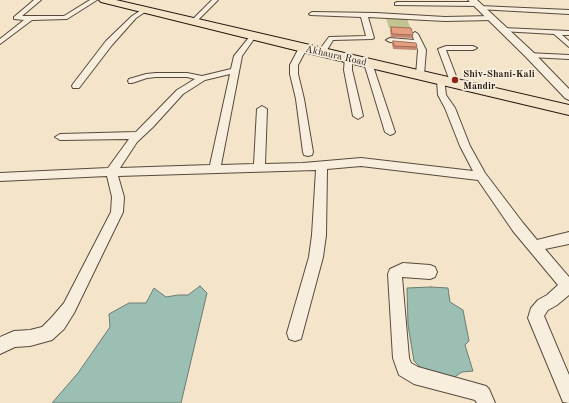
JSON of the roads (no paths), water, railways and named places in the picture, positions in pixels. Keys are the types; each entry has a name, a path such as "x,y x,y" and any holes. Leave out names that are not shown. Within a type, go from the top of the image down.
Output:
{"main road":[{"name":"Akhaura Road","path":"104,0 123,2 145,10 455,84 567,106"}],"street":[{"path":"38,0 16,17 28,19 66,18 82,6 94,0"},
{"path":"194,22 215,0"},
{"path":"419,2 430,19"},
{"path":"397,4 419,2 476,4 569,12"},
{"path":"476,4 567,91"},
{"path":"76,86 109,43 134,17 145,10"},
{"path":"312,14 364,15 430,19 492,18"},
{"path":"321,53 331,38 370,38 364,15"},
{"path":"0,42 28,19"},
{"path":"504,30 569,33"},
{"path":"555,32 569,44"},
{"path":"414,34 419,42 423,54 420,75"},
{"path":"215,170 238,56 253,36"},
{"path":"390,40 419,42"},
{"path":"303,48 294,65 294,74 300,99 308,152"},
{"path":"455,84 442,48 474,48"},
{"path":"530,55 568,58"},
{"path":"348,59 348,70 358,116"},
{"path":"368,63 390,132"},
{"path":"0,346 14,339 30,338 46,334 58,323 69,308 117,212 118,197 112,178 112,171 128,147 180,92 202,78 235,71"},
{"path":"132,81 146,76 156,75 187,75 202,78"},
{"path":"441,80 443,98 450,108 465,146 481,176 518,227 567,288 543,305 536,313 536,318 569,396"},
{"path":"259,168 262,109"},
{"path":"60,136 139,136"},
{"path":"0,177 112,171 215,170 361,162 481,176"},
{"path":"295,333 316,257 319,235 322,165"},
{"path":"534,246 569,238"},
{"path":"430,272 402,270 395,274 401,358 405,369 414,375 480,392 486,403"}],"water":[{"path":"200,286 207,293 181,403 52,403 78,373 110,327 109,314 129,303 146,303 154,288 166,297 188,295"},
{"path":"407,288 448,288 450,302 463,310 469,341 465,345 473,371 462,372 453,378 431,378 414,361 408,325"}],"place":[{"name":"Shiv-Shani-Kali Mandir","path":"455,80"}]}
